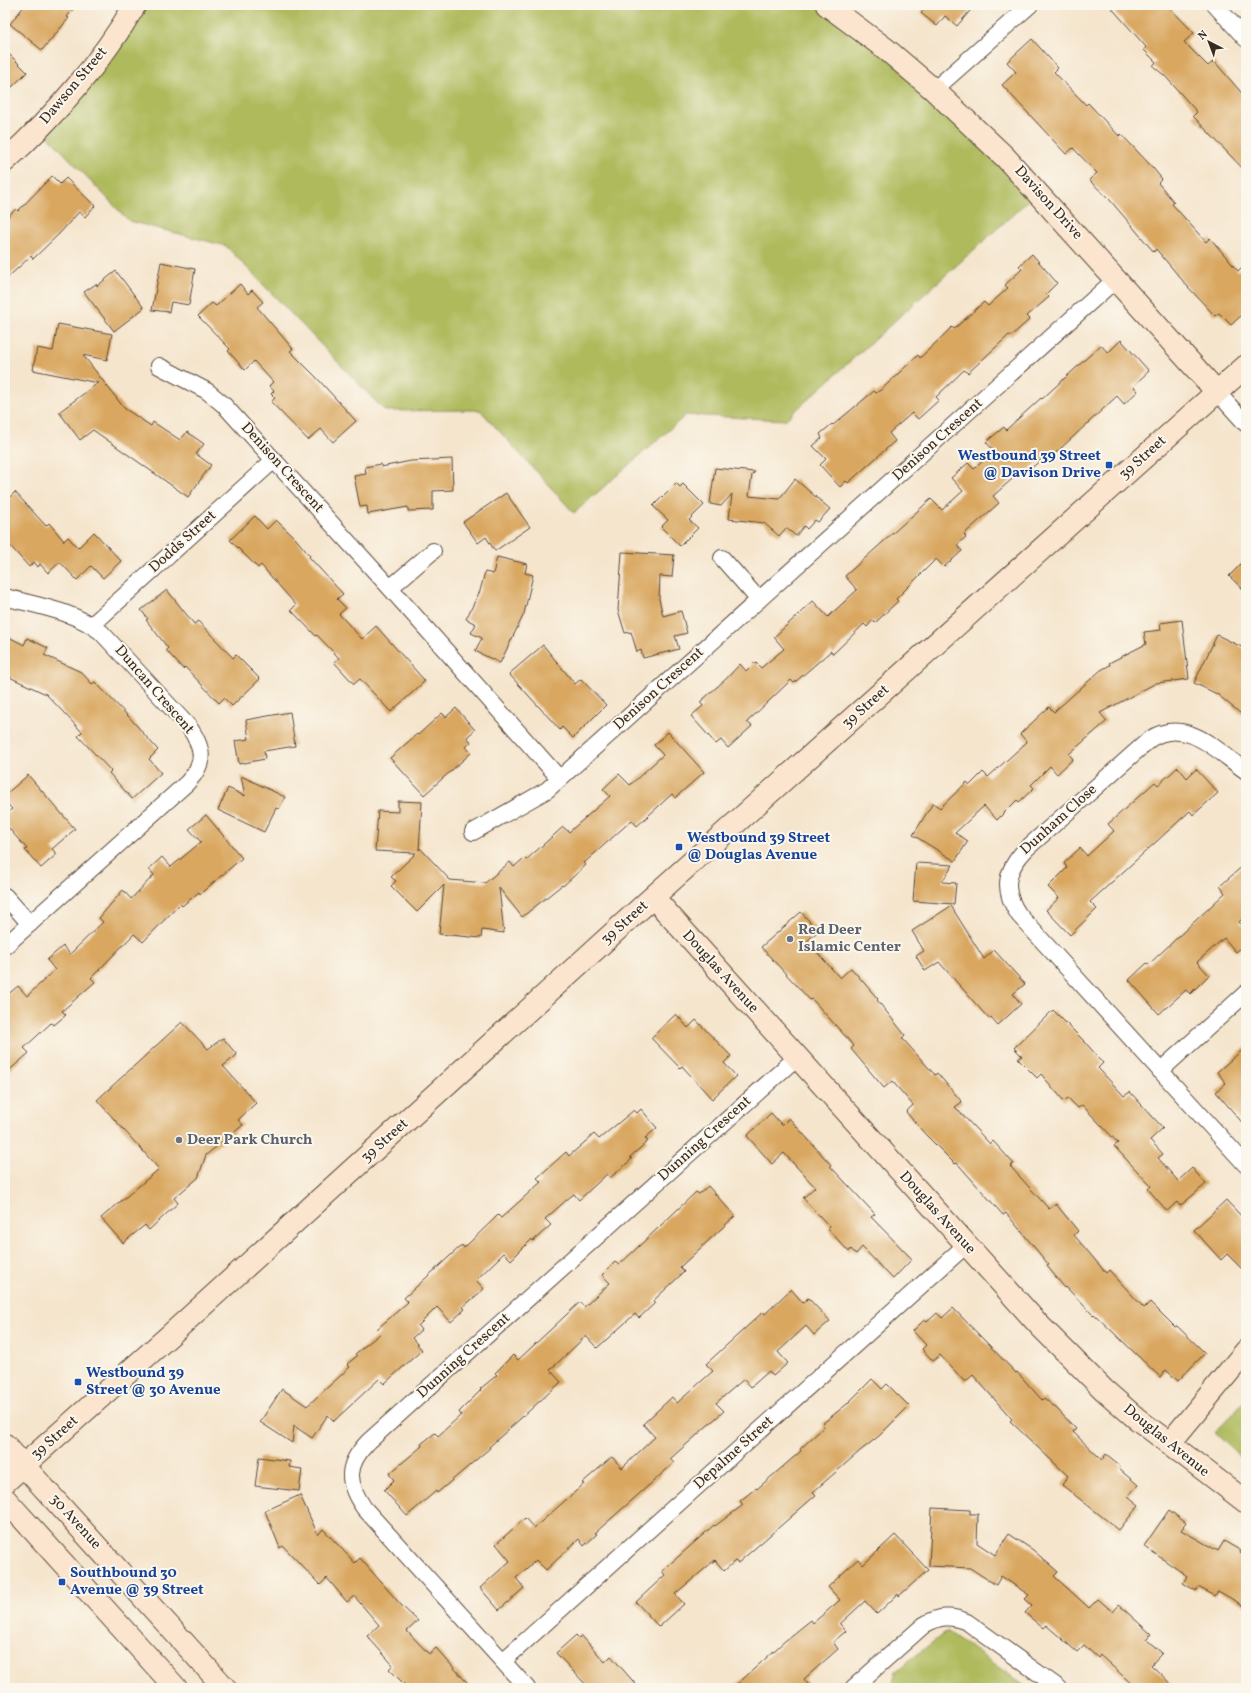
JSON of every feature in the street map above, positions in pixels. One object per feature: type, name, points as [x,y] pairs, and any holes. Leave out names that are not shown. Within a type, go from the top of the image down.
[{"type":"street","name":"Dawson Street","points":[[5,161],[76,87],[116,34],[135,5]]},
{"type":"street","name":"Davison Drive","points":[[828,5],[886,49],[934,90],[1005,157],[1246,424]]},
{"type":"street","points":[[934,90],[1030,5]]},
{"type":"street","points":[[1215,5],[1246,39]]},
{"type":"street","name":"Denison Crescent","points":[[473,832],[547,790],[560,779],[1116,279]]},
{"type":"street","name":"Denison Crescent","points":[[159,366],[207,391],[216,398],[390,588],[560,779]]},
{"type":"street","name":"39 Street","points":[[5,1482],[168,1338],[653,897],[1246,366]]},
{"type":"street","name":"Dodds Street","points":[[92,625],[274,460]]},
{"type":"street","points":[[390,588],[433,550]]},
{"type":"street","points":[[722,558],[760,600]]},
{"type":"street","name":"Duncan Crescent","points":[[5,597],[76,617],[92,625],[110,640],[189,727],[198,741],[201,759],[199,768],[187,783],[5,946]]},
{"type":"street","name":"Dunham Close","points":[[1246,772],[1192,734],[1173,730],[1158,733],[1026,849],[1014,865],[1007,886],[1009,896],[1019,915],[1246,1165]]},
{"type":"street","points":[[5,896],[30,924]]},
{"type":"street","name":"Douglas Avenue","points":[[653,897],[966,1245],[1071,1358],[1104,1390],[1169,1444],[1246,1502]]},
{"type":"street","points":[[1160,1071],[1246,993]]},
{"type":"street","name":"Dunning Crescent","points":[[527,1688],[364,1508],[358,1499],[351,1482],[350,1474],[352,1465],[361,1449],[368,1442],[797,1057]]},
{"type":"street","name":"Depalme Street","points":[[503,1661],[966,1245]]},
{"type":"street","points":[[1169,1444],[1246,1351]]},
{"type":"street","name":"30 Avenue","points":[[5,1444],[225,1688]]},
{"type":"street","points":[[5,1499],[176,1688]]},
{"type":"street","points":[[860,1686],[924,1625],[937,1619],[950,1617],[967,1622],[1059,1688]]},
{"type":"green space","points":[[135,5],[827,5],[1038,192],[785,420],[686,415],[574,513],[480,410],[385,411],[226,246],[129,221],[39,127]]},
{"type":"green space","points":[[1246,1399],[1246,1462],[1215,1433]]},
{"type":"green space","points":[[947,1631],[1028,1688],[892,1688],[896,1671]]},
{"type":"building","points":[[25,5],[76,5],[67,17],[69,18],[42,50],[10,24]]},
{"type":"building","points":[[928,5],[975,5],[957,26],[945,16],[937,26],[921,13]]},
{"type":"building","points":[[1109,5],[1167,5],[1194,33],[1184,42],[1208,66],[1214,61],[1246,98],[1246,172],[1193,116],[1197,112],[1165,76],[1153,66],[1156,62],[1144,50],[1146,47]]},
{"type":"building","points":[[1032,39],[1058,68],[1054,72],[1086,105],[1088,103],[1119,136],[1121,134],[1153,168],[1162,179],[1158,183],[1174,202],[1172,204],[1206,242],[1210,238],[1238,271],[1246,263],[1246,311],[1231,325],[1219,313],[1215,316],[1156,249],[1154,252],[1109,199],[1089,180],[1097,173],[1073,148],[1066,154],[1002,85],[1016,72],[1007,62]]},
{"type":"building","points":[[5,50],[27,72],[5,94]]},
{"type":"building","points":[[52,176],[60,184],[66,178],[95,206],[85,217],[79,212],[33,259],[31,256],[5,280],[5,219],[16,209],[18,211]]},
{"type":"building","points":[[1032,254],[1057,283],[1046,294],[1049,297],[1027,316],[1030,319],[1011,336],[1009,335],[968,373],[964,370],[936,397],[939,400],[918,419],[912,413],[889,433],[895,441],[848,483],[846,481],[840,487],[820,465],[826,459],[813,446],[822,438],[820,434],[874,391],[876,393],[882,389],[918,355],[920,358],[952,327],[954,329],[984,302],[988,306],[1008,288],[1005,285],[1022,269],[1019,266]]},
{"type":"building","points":[[161,262],[195,269],[189,305],[171,302],[169,312],[152,310]]},
{"type":"building","points":[[116,271],[144,308],[114,331],[84,292],[96,284],[97,286]]},
{"type":"building","points":[[240,284],[248,294],[252,290],[263,302],[257,307],[293,349],[290,351],[356,421],[333,442],[321,429],[308,440],[271,402],[275,398],[271,394],[274,391],[269,386],[273,382],[254,361],[245,370],[228,351],[230,349],[198,316],[212,303],[216,306]]},
{"type":"building","points":[[58,324],[112,334],[107,360],[83,355],[124,408],[151,426],[153,422],[180,440],[187,432],[204,444],[196,454],[211,465],[188,497],[93,430],[80,440],[59,412],[98,383],[33,370],[37,348],[53,351]]},
{"type":"building","points":[[1121,340],[1149,371],[1133,386],[1138,391],[1124,404],[1117,396],[1045,463],[1041,460],[1023,475],[1020,472],[993,496],[999,503],[964,534],[966,537],[957,545],[962,551],[944,567],[936,559],[896,599],[898,601],[875,623],[873,620],[867,627],[864,624],[833,654],[831,651],[794,683],[791,680],[747,722],[752,726],[728,748],[721,740],[716,744],[691,716],[703,706],[700,702],[726,679],[740,664],[746,671],[755,662],[761,668],[784,649],[774,637],[813,601],[828,617],[857,590],[845,576],[931,499],[942,510],[963,491],[951,478],[968,463],[974,469],[994,451],[986,442],[1004,427],[1006,430],[1101,345],[1108,353]]},
{"type":"building","points":[[452,459],[453,490],[433,491],[433,510],[408,511],[408,507],[368,514],[367,506],[360,507],[354,476],[366,474],[365,467],[381,464],[381,467],[411,461]]},
{"type":"building","points":[[715,468],[755,472],[752,475],[749,496],[779,499],[795,479],[830,509],[818,522],[815,520],[807,529],[804,526],[796,536],[786,528],[779,536],[764,523],[729,519],[732,494],[721,506],[710,504]]},
{"type":"building","points":[[676,483],[680,487],[683,484],[704,505],[689,520],[698,528],[680,546],[661,527],[668,520],[653,506]]},
{"type":"building","points":[[15,492],[46,526],[49,523],[64,541],[68,537],[78,548],[94,532],[121,561],[103,578],[91,566],[77,580],[60,562],[48,573],[40,564],[38,567],[34,562],[29,567],[5,540],[5,502]]},
{"type":"building","points":[[506,493],[530,527],[495,551],[486,537],[478,543],[463,522]]},
{"type":"building","points":[[255,516],[267,529],[276,520],[295,538],[310,556],[309,557],[343,594],[337,599],[346,608],[339,614],[362,639],[376,626],[425,681],[391,712],[360,679],[354,684],[334,662],[339,658],[291,610],[296,605],[261,565],[258,568],[230,540]]},
{"type":"building","points":[[622,552],[674,555],[672,577],[660,576],[659,599],[663,616],[681,611],[687,633],[675,636],[679,649],[643,658],[641,650],[637,652],[631,632],[625,633],[618,610]]},
{"type":"building","points":[[497,557],[527,564],[525,573],[533,575],[524,614],[500,663],[475,651],[482,638],[471,633],[476,624],[466,619],[480,591],[485,572],[493,574]]},
{"type":"building","points":[[1246,559],[1246,592],[1229,576]]},
{"type":"building","points":[[167,590],[194,624],[198,621],[233,658],[236,655],[260,679],[232,706],[224,698],[219,703],[185,667],[183,669],[166,650],[168,648],[146,620],[148,619],[141,610]]},
{"type":"building","points":[[1182,620],[1189,679],[1156,683],[1100,713],[1107,721],[1069,754],[1073,759],[1057,774],[1050,766],[1031,785],[1034,788],[1019,802],[1017,800],[997,820],[984,806],[955,833],[968,841],[955,861],[913,835],[933,803],[940,808],[967,782],[970,785],[983,772],[988,777],[1027,742],[1020,734],[1049,707],[1054,712],[1101,670],[1110,665],[1109,663],[1146,644],[1144,632],[1161,630],[1160,623]]},
{"type":"building","points":[[5,635],[24,645],[27,638],[48,648],[44,655],[81,672],[92,684],[95,682],[130,718],[158,750],[149,759],[161,773],[132,799],[109,773],[111,771],[78,736],[82,732],[46,694],[5,675]]},
{"type":"building","points":[[1217,635],[1246,649],[1246,718],[1217,694],[1194,683]]},
{"type":"building","points":[[543,645],[575,684],[581,679],[606,705],[573,738],[562,727],[560,730],[509,674]]},
{"type":"building","points":[[456,708],[475,730],[467,737],[471,742],[466,747],[471,753],[424,795],[390,758],[442,713],[446,717]]},
{"type":"building","points":[[290,712],[295,746],[264,751],[265,759],[239,764],[235,741],[249,739],[246,720]]},
{"type":"building","points":[[668,732],[704,772],[675,798],[672,794],[637,826],[632,820],[584,863],[586,865],[563,886],[562,885],[522,917],[499,888],[504,933],[482,930],[481,938],[439,934],[444,885],[417,912],[391,886],[396,881],[391,877],[416,853],[375,851],[378,811],[398,812],[398,801],[422,802],[419,850],[420,848],[450,880],[485,883],[510,862],[514,867],[524,858],[526,860],[563,827],[569,832],[610,796],[603,789],[619,774],[630,785],[663,755],[654,745]]},
{"type":"building","points":[[1178,767],[1187,778],[1196,769],[1218,793],[1193,815],[1190,811],[1090,902],[1097,909],[1070,935],[1046,910],[1059,898],[1048,887],[1067,868],[1064,863],[1080,848],[1087,856],[1114,831],[1108,824],[1155,782],[1158,785]]},
{"type":"building","points":[[28,775],[75,829],[52,849],[57,854],[41,868],[5,824],[5,815],[12,809],[5,801],[5,795]]},
{"type":"building","points":[[241,776],[285,797],[279,809],[276,808],[264,832],[218,810],[228,788],[245,796]]},
{"type":"building","points":[[206,815],[242,858],[200,894],[199,892],[182,906],[180,904],[143,942],[134,934],[91,978],[95,982],[62,1011],[66,1015],[54,1025],[51,1023],[24,1048],[29,1053],[5,1074],[5,997],[18,986],[27,996],[55,970],[47,960],[63,946],[70,954],[103,922],[99,918],[123,890],[131,899],[154,875],[149,869],[162,857],[171,867],[201,842],[189,829]]},
{"type":"building","points":[[916,863],[953,865],[942,882],[956,883],[954,904],[913,901]]},
{"type":"building","points":[[1246,863],[1246,915],[1239,922],[1246,930],[1246,943],[1236,952],[1224,938],[1197,962],[1209,975],[1190,994],[1186,990],[1159,1014],[1129,980],[1147,963],[1148,965],[1225,893],[1220,886]]},
{"type":"building","points":[[951,906],[984,959],[994,950],[1025,984],[1013,994],[1021,1004],[998,1025],[991,1017],[989,1019],[939,962],[925,971],[916,956],[924,951],[912,931]]},
{"type":"building","points":[[801,912],[818,931],[807,941],[840,978],[851,968],[878,999],[877,1000],[905,1035],[902,1038],[935,1075],[937,1073],[962,1102],[955,1107],[990,1144],[993,1141],[1014,1164],[1010,1166],[1049,1209],[1056,1204],[1078,1231],[1074,1235],[1106,1273],[1109,1270],[1144,1308],[1150,1302],[1175,1327],[1177,1326],[1205,1353],[1178,1381],[1166,1370],[1160,1377],[1094,1314],[1093,1315],[1066,1287],[1065,1288],[1047,1266],[1049,1265],[1006,1213],[1003,1215],[957,1163],[955,1164],[925,1134],[906,1112],[913,1105],[892,1081],[884,1088],[851,1049],[854,1046],[812,999],[810,1000],[761,947]]},
{"type":"building","points":[[1053,1010],[1085,1042],[1103,1063],[1098,1068],[1124,1096],[1130,1092],[1163,1128],[1150,1140],[1163,1154],[1158,1158],[1178,1181],[1192,1168],[1206,1184],[1180,1206],[1177,1202],[1167,1211],[1148,1189],[1151,1186],[1114,1146],[1118,1143],[1082,1105],[1078,1108],[1068,1098],[1064,1101],[1041,1074],[1037,1078],[1018,1059],[1022,1056],[1014,1048]]},
{"type":"building","points":[[676,1014],[688,1028],[696,1020],[731,1056],[724,1063],[736,1076],[712,1099],[682,1066],[680,1068],[651,1038]]},
{"type":"building","name":"Deer Park Church","points":[[182,1022],[208,1049],[223,1038],[237,1055],[223,1066],[256,1103],[238,1120],[243,1125],[206,1155],[198,1178],[174,1198],[178,1203],[149,1230],[145,1225],[123,1243],[101,1218],[159,1169],[97,1100]]},
{"type":"building","points":[[1246,1047],[1246,1127],[1216,1092],[1226,1083],[1217,1072]]},
{"type":"building","points":[[641,1109],[657,1128],[645,1138],[648,1141],[630,1157],[632,1159],[610,1178],[607,1174],[579,1200],[574,1194],[570,1197],[545,1219],[551,1225],[533,1241],[532,1239],[511,1260],[504,1253],[476,1280],[484,1289],[463,1307],[465,1309],[451,1322],[437,1307],[418,1326],[421,1330],[412,1338],[422,1350],[384,1384],[379,1379],[334,1421],[328,1415],[312,1438],[294,1426],[292,1443],[260,1422],[282,1389],[307,1406],[350,1367],[347,1364],[357,1356],[355,1354],[381,1333],[377,1329],[408,1302],[404,1298],[462,1245],[464,1248],[498,1215],[501,1218],[541,1182],[537,1178],[566,1152],[569,1156],[594,1134],[599,1139],[634,1110],[637,1113]]},
{"type":"building","points":[[771,1113],[782,1125],[789,1118],[831,1165],[830,1166],[875,1214],[871,1217],[912,1259],[893,1279],[862,1247],[856,1254],[851,1249],[849,1252],[828,1229],[830,1227],[803,1198],[815,1187],[784,1153],[772,1164],[747,1136]]},
{"type":"building","points":[[708,1186],[735,1216],[680,1267],[684,1272],[653,1301],[655,1303],[639,1318],[635,1314],[597,1348],[586,1336],[550,1370],[561,1382],[489,1447],[490,1448],[437,1493],[436,1491],[407,1516],[384,1490],[394,1480],[389,1474],[422,1446],[421,1444],[435,1433],[438,1436],[461,1415],[459,1412],[481,1390],[480,1389],[497,1375],[495,1373],[513,1355],[518,1360],[580,1302],[584,1307],[610,1283],[602,1275],[615,1262],[619,1265],[696,1192],[699,1194]]},
{"type":"building","points":[[1226,1200],[1246,1221],[1246,1273],[1227,1254],[1221,1260],[1194,1230]]},
{"type":"building","points":[[791,1289],[803,1303],[808,1298],[830,1321],[814,1335],[806,1326],[778,1352],[788,1363],[773,1376],[769,1371],[751,1387],[744,1379],[716,1403],[724,1411],[670,1459],[674,1463],[595,1533],[597,1534],[584,1546],[579,1539],[546,1570],[536,1560],[516,1578],[524,1588],[499,1610],[480,1588],[510,1561],[496,1544],[525,1518],[534,1528],[612,1457],[622,1468],[655,1437],[643,1424],[672,1397],[677,1403],[713,1371],[706,1364],[763,1312],[765,1314]]},
{"type":"building","points":[[953,1308],[1016,1373],[1017,1372],[1042,1400],[1044,1398],[1057,1409],[1076,1429],[1073,1432],[1102,1460],[1106,1454],[1121,1466],[1119,1469],[1138,1485],[1128,1496],[1139,1505],[1119,1530],[1062,1485],[1068,1476],[1010,1421],[1012,1419],[973,1375],[965,1382],[940,1355],[933,1361],[922,1349],[926,1345],[913,1331],[924,1320],[927,1322],[937,1313],[942,1318]]},
{"type":"building","points":[[872,1379],[882,1389],[887,1384],[909,1406],[879,1436],[813,1492],[816,1495],[738,1563],[735,1561],[724,1571],[715,1560],[675,1594],[684,1604],[659,1627],[636,1602],[665,1575],[662,1571],[714,1525],[715,1526],[743,1505],[740,1501],[756,1488],[757,1489],[801,1451],[800,1449],[824,1427],[822,1424],[847,1404]]},
{"type":"building","points":[[259,1457],[290,1461],[289,1467],[302,1469],[299,1491],[255,1486]]},
{"type":"building","points":[[300,1495],[318,1535],[323,1529],[355,1563],[360,1558],[401,1605],[418,1621],[407,1631],[429,1654],[436,1648],[472,1688],[408,1688],[389,1669],[393,1665],[367,1636],[379,1625],[354,1596],[347,1602],[327,1578],[320,1585],[283,1546],[280,1548],[265,1511]]},
{"type":"building","points":[[932,1508],[970,1510],[970,1514],[978,1514],[977,1543],[995,1555],[1009,1534],[1033,1550],[1058,1572],[1054,1576],[1089,1608],[1098,1599],[1113,1612],[1119,1605],[1151,1634],[1146,1639],[1162,1653],[1151,1665],[1175,1688],[1136,1688],[1100,1655],[1098,1658],[1084,1645],[1077,1652],[1046,1625],[1043,1628],[1025,1613],[1032,1605],[1025,1599],[1029,1595],[1001,1576],[996,1585],[970,1568],[929,1566]]},
{"type":"building","points":[[1169,1510],[1186,1523],[1181,1530],[1218,1551],[1224,1541],[1241,1551],[1240,1553],[1246,1557],[1246,1607],[1218,1591],[1215,1596],[1198,1587],[1196,1591],[1183,1583],[1187,1576],[1144,1546]]},
{"type":"building","points":[[895,1535],[928,1570],[899,1596],[898,1594],[877,1614],[865,1601],[840,1624],[846,1631],[833,1642],[838,1649],[804,1679],[811,1688],[733,1688],[786,1640],[811,1620],[813,1623],[840,1600],[828,1587],[858,1559],[863,1565]]},
{"type":"building","points":[[576,1635],[579,1638],[581,1635],[605,1662],[611,1656],[639,1688],[589,1688],[556,1653]]},
{"type":"place","name":"Westbound 39 Street @ Davison Drive","points":[[1109,465]]},
{"type":"place","name":"Westbound 39 Street @ Douglas Avenue","points":[[679,847]]},
{"type":"place","name":"Red Deer Islamic Center","points":[[790,939]]},
{"type":"place","name":"Deer Park Church","points":[[179,1140]]},
{"type":"place","name":"Westbound 39 Street @ 30 Avenue","points":[[78,1382]]},
{"type":"place","name":"Southbound 30 Avenue @ 39 Street","points":[[62,1582]]}]
